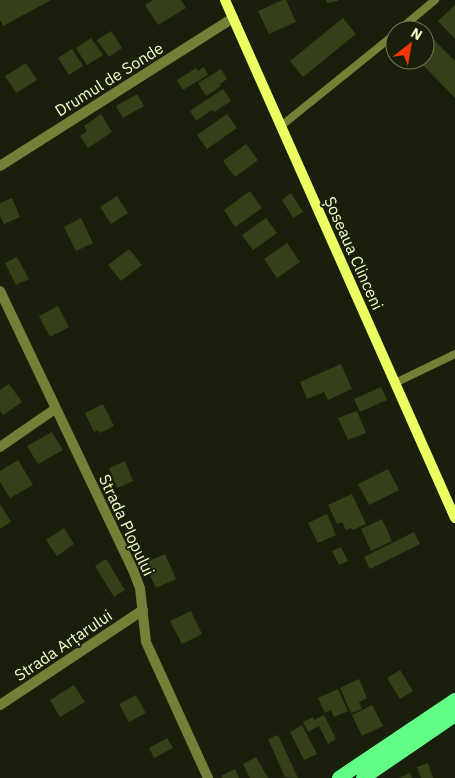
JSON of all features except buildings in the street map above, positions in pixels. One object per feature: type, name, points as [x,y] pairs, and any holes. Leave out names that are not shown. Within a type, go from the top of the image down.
[{"type":"highway","points":[[339,778],[455,700]]},
{"type":"highway","points":[[363,778],[455,715]]},
{"type":"main road","name":"Șoseaua Clinceni","points":[[226,0],[455,518]]},
{"type":"street","name":"Drumul de Sonde","points":[[0,166],[234,18]]},
{"type":"street","name":"Strada Plopului","points":[[0,291],[133,570],[140,588],[146,642],[208,778]]},
{"type":"street","points":[[0,447],[55,409]]},
{"type":"street","name":"Strada Arțarului","points":[[0,705],[143,610]]},
{"type":"lane","points":[[411,20],[435,0]]},
{"type":"lane","points":[[281,126],[385,42]]},
{"type":"lane","points":[[395,383],[455,354]]}]
